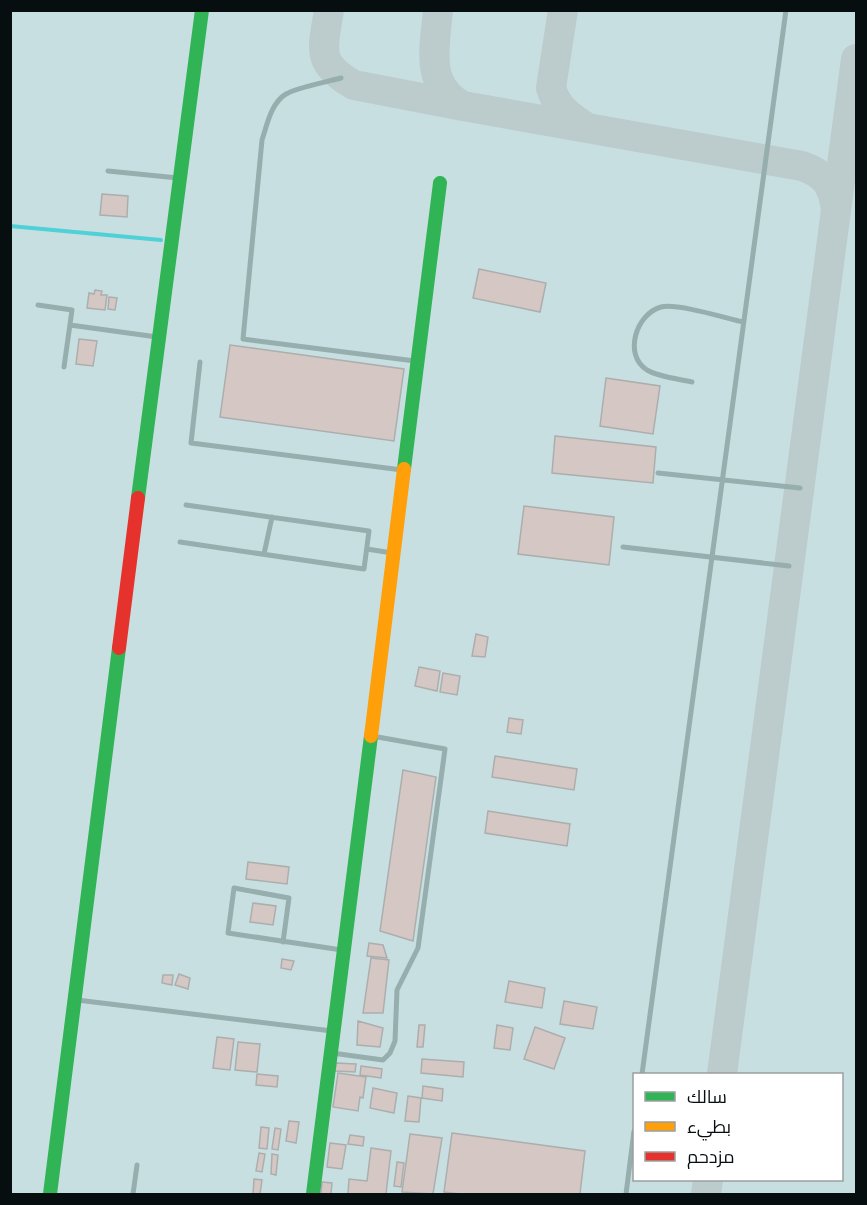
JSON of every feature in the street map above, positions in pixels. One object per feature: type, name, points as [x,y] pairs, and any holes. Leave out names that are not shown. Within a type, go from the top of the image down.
[{"type":"street","points":[[50,1194],[158,337],[202,10]]},
{"type":"street","points":[[313,1194],[440,183]]},
{"type":"lane","points":[[642,1073],[786,10]]},
{"type":"lane","points":[[341,78],[286,94],[278,102],[269,118],[262,140],[243,339],[417,362]]},
{"type":"lane","points":[[108,171],[179,179]]},
{"type":"lane","points":[[38,305],[72,310],[64,367]]},
{"type":"lane","points":[[692,382],[649,371],[638,363],[634,348],[637,329],[647,316],[660,307],[674,306],[743,322]]},
{"type":"lane","points":[[70,325],[158,337]]},
{"type":"lane","points":[[200,362],[190,443],[404,471]]},
{"type":"lane","points":[[657,473],[800,488]]},
{"type":"lane","points":[[180,542],[364,569],[369,531],[186,505]]},
{"type":"lane","points":[[264,554],[272,517]]},
{"type":"lane","points":[[623,547],[789,566]]},
{"type":"lane","points":[[367,549],[393,554]]},
{"type":"lane","points":[[331,1053],[383,1060],[390,1053],[395,1041],[397,990],[418,948],[445,748],[370,735]]},
{"type":"lane","points":[[283,942],[289,898],[234,888],[228,933],[283,942],[343,951]]},
{"type":"lane","points":[[75,1000],[333,1031]]},
{"type":"lane","points":[[626,1194],[633,1139]]},
{"type":"lane","points":[[133,1194],[137,1165]]},
{"type":"shaded area","points":[[10,11],[856,11],[856,1194],[11,1194]]},
{"type":"building","points":[[102,194],[128,196],[127,217],[100,215]]},
{"type":"building","points":[[479,269],[546,283],[540,312],[473,298]]},
{"type":"building","points":[[95,290],[102,291],[101,295],[107,295],[105,310],[87,308],[89,293],[94,294]]},
{"type":"building","points":[[109,297],[117,298],[115,310],[108,309]]},
{"type":"building","points":[[79,339],[97,341],[93,366],[76,364]]},
{"type":"building","points":[[230,345],[404,369],[394,441],[220,417]]},
{"type":"building","points":[[606,378],[660,386],[653,434],[600,426]]},
{"type":"building","points":[[555,436],[656,447],[653,483],[552,473]]},
{"type":"building","points":[[524,506],[614,517],[609,565],[518,554]]},
{"type":"building","points":[[476,634],[488,637],[485,657],[472,656]]},
{"type":"building","points":[[419,667],[440,671],[437,691],[415,686]]},
{"type":"building","points":[[443,673],[460,676],[457,695],[440,692]]},
{"type":"building","points":[[509,718],[523,720],[521,734],[507,732]]},
{"type":"building","points":[[495,756],[577,769],[574,790],[492,777]]},
{"type":"building","points":[[403,770],[436,777],[413,941],[380,931]]},
{"type":"building","points":[[488,811],[570,824],[567,846],[485,833]]},
{"type":"building","points":[[248,862],[289,867],[287,884],[246,879]]},
{"type":"building","points":[[253,903],[276,906],[273,925],[250,922]]},
{"type":"building","points":[[369,943],[383,945],[387,958],[367,956]]},
{"type":"building","points":[[371,958],[389,960],[383,1013],[363,1013]]},
{"type":"building","points":[[282,959],[294,961],[291,970],[281,968]]},
{"type":"building","points":[[179,974],[190,978],[188,989],[175,985]]},
{"type":"building","points":[[163,975],[173,975],[172,985],[162,983]]},
{"type":"building","points":[[509,981],[545,988],[542,1008],[505,1002]]},
{"type":"building","points":[[564,1001],[597,1007],[593,1029],[560,1024]]},
{"type":"building","points":[[358,1021],[383,1028],[380,1047],[357,1045]]},
{"type":"building","points":[[419,1025],[425,1025],[423,1047],[417,1047]]},
{"type":"building","points":[[497,1025],[513,1028],[510,1050],[494,1048]]},
{"type":"building","points":[[535,1027],[565,1038],[554,1069],[524,1059]]},
{"type":"building","points":[[217,1037],[234,1039],[230,1070],[213,1068]]},
{"type":"building","points":[[238,1042],[260,1044],[257,1072],[235,1070]]},
{"type":"building","points":[[422,1059],[464,1062],[463,1077],[421,1073]]},
{"type":"building","points":[[336,1063],[356,1064],[355,1072],[335,1071]]},
{"type":"building","points":[[361,1066],[382,1069],[381,1078],[360,1075]]},
{"type":"building","points":[[338,1073],[366,1077],[363,1098],[360,1097],[358,1111],[333,1107]]},
{"type":"building","points":[[257,1074],[278,1076],[277,1087],[256,1085]]},
{"type":"building","points":[[423,1086],[443,1089],[442,1101],[422,1098]]},
{"type":"building","points":[[373,1088],[397,1093],[394,1113],[370,1108]]},
{"type":"building","points":[[408,1096],[421,1098],[419,1122],[405,1121]]},
{"type":"building","points":[[289,1121],[299,1122],[296,1143],[286,1141]]},
{"type":"building","points":[[261,1127],[269,1128],[267,1149],[259,1148]]},
{"type":"building","points":[[275,1128],[281,1129],[278,1150],[272,1149]]},
{"type":"building","points":[[452,1133],[585,1151],[580,1194],[444,1192]]},
{"type":"building","points":[[410,1134],[442,1138],[433,1194],[402,1192]]},
{"type":"building","points":[[350,1135],[364,1137],[363,1146],[348,1144]]},
{"type":"building","points":[[330,1143],[346,1145],[342,1169],[327,1167]]},
{"type":"building","points":[[371,1148],[391,1151],[386,1194],[348,1194],[349,1179],[367,1181]]},
{"type":"building","points":[[259,1153],[265,1154],[262,1172],[256,1171]]},
{"type":"building","points":[[272,1154],[278,1155],[276,1175],[271,1174]]},
{"type":"building","points":[[397,1162],[404,1163],[401,1187],[394,1186]]},
{"type":"building","points":[[254,1179],[262,1180],[260,1194],[253,1194]]},
{"type":"building","points":[[322,1182],[332,1183],[331,1194],[321,1194]]},
{"type":"waterway","points":[[10,226],[161,240]]},
{"type":"taxiway","points":[[329,10],[324,45],[325,54],[327,62],[341,77],[354,85],[463,106]]},
{"type":"taxiway","points":[[438,10],[434,51],[437,76],[442,87],[463,106],[802,166],[817,173],[830,187],[836,210]]},
{"type":"taxiway","points":[[563,10],[551,88],[564,111],[586,127]]},
{"type":"taxiway","points":[[722,1073],[856,59]]},
{"type":"taxiway","points":[[706,1194],[708,1181]]},
{"type":"traffic: fast","points":[[138,498],[202,10]]},
{"type":"traffic: fast","points":[[404,469],[440,183]]},
{"type":"traffic: fast","points":[[50,1194],[119,648]]},
{"type":"traffic: fast","points":[[313,1194],[371,736]]},
{"type":"traffic: slow","points":[[371,736],[404,469]]},
{"type":"traffic: jam","points":[[119,648],[138,498]]}]
